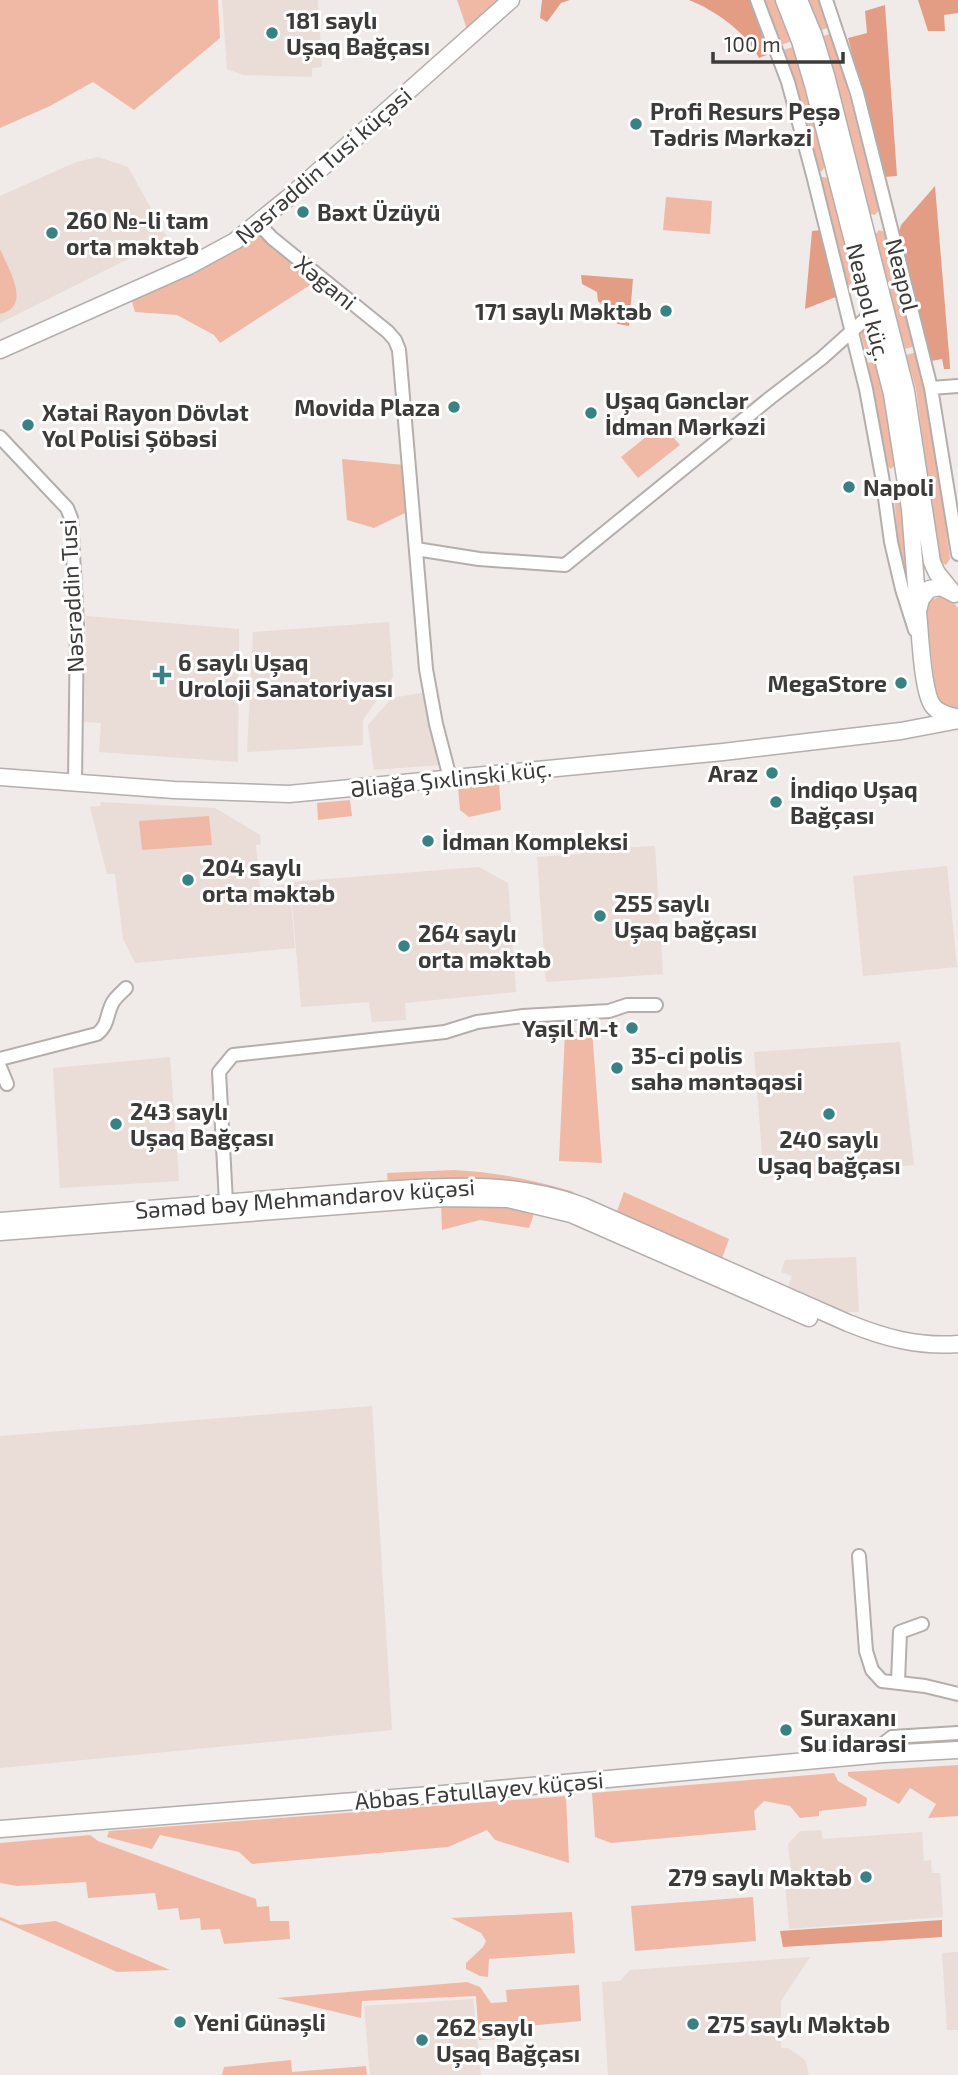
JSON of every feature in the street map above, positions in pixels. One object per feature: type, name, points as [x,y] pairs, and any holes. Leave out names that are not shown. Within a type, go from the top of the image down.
[{"type":"main road","name":"Nəsrəddin Tusi küçəsi","points":[[0,351],[222,250],[258,223],[511,0]]},
{"type":"main road","name":"Neapol küç.","points":[[784,0],[813,85],[892,394],[914,543],[926,685]]},
{"type":"main road","name":"Neapol küç.","points":[[799,0],[822,62],[906,391],[932,562],[937,573],[956,596]]},
{"type":"main road","points":[[918,611],[920,599],[929,589],[940,587],[956,596]]},
{"type":"main road","points":[[926,685],[934,708],[958,719]]},
{"type":"main road","points":[[901,731],[922,719],[926,685]]},
{"type":"main road","name":"Əliağa Şıxlinski küç.","points":[[0,777],[274,795],[711,753],[901,731],[958,719]]},
{"type":"main road","name":"Səməd bəy Mehmandarov küçəsi","points":[[0,1221],[442,1186],[507,1188],[544,1194],[583,1206],[862,1328],[909,1343],[958,1344]]},
{"type":"main road","name":"Səməd bəy Mehmandarov küçəsi","points":[[0,1232],[443,1198],[508,1199],[571,1214],[745,1291],[873,1343],[906,1353],[958,1353]]},
{"type":"main road","name":"Abbas Fətullayev küçəsi","points":[[0,1829],[443,1794],[883,1754],[958,1750]]},
{"type":"street","points":[[757,0],[788,82],[841,291],[871,415],[891,542],[902,589],[922,652]]},
{"type":"street","name":"Neapol","points":[[827,0],[846,55],[932,388],[958,554]]},
{"type":"street","name":"Xəgani","points":[[258,223],[272,238],[395,340],[402,366],[416,549]]},
{"type":"street","points":[[864,229],[890,225]]},
{"type":"street","points":[[841,291],[864,284]]},
{"type":"street","name":"Neapol","points":[[416,549],[479,558],[565,565],[822,358],[872,313]]},
{"type":"street","points":[[932,388],[958,386]]},
{"type":"street","name":"Nəsrəddin Tusi","points":[[0,437],[67,508],[71,518],[77,624],[75,782]]},
{"type":"street","points":[[416,549],[428,684],[450,778]]},
{"type":"street","points":[[0,1059],[97,1034],[107,1023],[115,999],[126,988]]},
{"type":"street","points":[[226,1202],[219,1072],[233,1055],[445,1032],[477,1022],[523,1016],[609,1011],[627,1005],[656,1004]]},
{"type":"street","points":[[0,1066],[6,1084]]},
{"type":"street","points":[[859,1556],[866,1651],[872,1670],[882,1681],[898,1681],[958,1694]]},
{"type":"street","points":[[898,1681],[900,1632],[922,1624]]},
{"type":"street","points":[[883,1754],[883,1744],[892,1737],[958,1733]]},
{"type":"shaded area","points":[[0,0],[218,0],[220,38],[134,110],[93,82],[50,106],[0,128]]},
{"type":"shaded area","name":"181 saylı Uşaq Bağçası","points":[[222,0],[318,0],[322,67],[312,68],[312,77],[243,75],[227,69]]},
{"type":"shaded area","points":[[457,0],[498,0],[467,29]]},
{"type":"shaded area","points":[[542,0],[570,0],[561,3],[547,22],[540,18]]},
{"type":"shaded area","points":[[689,0],[749,0],[772,53],[759,58],[746,39],[729,23]]},
{"type":"shaded area","points":[[763,0],[775,0],[792,41],[781,45]]},
{"type":"shaded area","points":[[809,0],[821,0],[831,27],[821,30]]},
{"type":"shaded area","points":[[918,0],[958,0],[958,13],[944,15],[945,31],[928,31]]},
{"type":"shaded area","points":[[885,5],[897,176],[884,177],[848,38],[867,33],[865,11]]},
{"type":"shaded area","points":[[833,33],[879,210],[875,215],[868,213],[823,36]]},
{"type":"shaded area","points":[[793,47],[805,80],[825,166],[818,172],[783,50]]},
{"type":"shaded area","points":[[98,157],[128,167],[168,239],[0,323],[0,196],[76,162]]},
{"type":"shaded area","points":[[820,178],[829,178],[854,280],[850,285],[845,284]]},
{"type":"shaded area","points":[[935,186],[950,369],[944,369],[942,359],[931,361],[899,232],[901,225]]},
{"type":"shaded area","points":[[666,197],[712,201],[710,234],[663,230]]},
{"type":"shaded area","points":[[258,223],[321,278],[220,343],[214,335],[177,315],[135,312],[129,291]]},
{"type":"shaded area","points":[[822,230],[838,296],[805,309],[812,231]]},
{"type":"shaded area","points":[[879,230],[885,232],[915,346],[905,349],[875,235]]},
{"type":"shaded area","points":[[0,249],[17,295],[10,310],[0,314]]},
{"type":"shaded area","points":[[581,275],[633,279],[629,326],[613,321],[611,307],[604,307],[598,301],[597,292],[582,284]]},
{"type":"shaded area","points":[[867,325],[875,355],[867,357],[860,331]]},
{"type":"shaded area","points":[[917,352],[927,387],[950,559],[946,565],[939,561],[916,389],[906,355]]},
{"type":"shaded area","points":[[877,361],[887,400],[896,464],[891,469],[886,465],[868,363]]},
{"type":"shaded area","points":[[662,424],[680,445],[638,478],[621,457]]},
{"type":"shaded area","points":[[342,459],[404,465],[407,512],[374,528],[347,520]]},
{"type":"shaded area","points":[[896,494],[900,497],[908,572],[904,575],[901,573],[894,496]]},
{"type":"shaded area","points":[[941,596],[950,599],[958,608],[958,709],[944,709],[936,698],[926,610],[929,601]]},
{"type":"shaded area","name":"6 saylı Uşaq Uroloji Sanatoriyası","points":[[86,616],[239,629],[238,762],[99,752],[101,723],[84,722]]},
{"type":"shaded area","points":[[389,622],[393,677],[363,720],[363,745],[247,752],[253,632]]},
{"type":"shaded area","points":[[422,693],[441,765],[374,770],[368,725],[392,698]]},
{"type":"shaded area","points":[[499,783],[501,810],[469,817],[460,810],[458,787]]},
{"type":"shaded area","points":[[350,800],[352,816],[318,820],[317,803]]},
{"type":"shaded area","name":"204 saylı orta məktəb","points":[[101,802],[215,808],[260,835],[261,844],[256,845],[260,887],[271,886],[291,903],[295,948],[135,963],[123,939],[115,874],[107,874],[90,807],[100,806]]},
{"type":"shaded area","points":[[209,816],[212,845],[142,850],[139,821]]},
{"type":"shaded area","name":"255 saylı Uşaq bağçası","points":[[655,846],[663,974],[546,982],[537,857],[580,854],[580,850]]},
{"type":"shaded area","points":[[947,866],[957,967],[863,976],[853,876]]},
{"type":"shaded area","name":"264 saylı orta məktəb","points":[[479,867],[508,883],[516,992],[405,1003],[406,1020],[372,1022],[369,1002],[301,1007],[292,902],[276,886],[301,881]]},
{"type":"shaded area","points":[[592,1030],[602,1163],[559,1161],[565,1032]]},
{"type":"shaded area","points":[[900,1042],[914,1165],[764,1178],[754,1052]]},
{"type":"shaded area","name":"243 saylı Uşaq Bağçası","points":[[170,1057],[179,1181],[60,1188],[53,1068]]},
{"type":"shaded area","points":[[454,1170],[515,1177],[574,1192],[572,1197],[388,1184],[387,1173]]},
{"type":"shaded area","points":[[624,1192],[729,1239],[721,1261],[616,1214]]},
{"type":"shaded area","points":[[441,1205],[499,1205],[535,1211],[529,1228],[480,1220],[442,1230]]},
{"type":"shaded area","points":[[856,1257],[859,1312],[841,1312],[788,1287],[792,1276],[781,1272],[785,1260]]},
{"type":"shaded area","points":[[372,1406],[392,1730],[0,1768],[0,1436]]},
{"type":"shaded area","points":[[958,1765],[958,1816],[928,1818],[936,1804],[910,1788],[899,1804],[848,1776],[848,1772]]},
{"type":"shaded area","points":[[834,1773],[838,1781],[867,1798],[866,1806],[819,1811],[819,1816],[800,1818],[790,1806],[764,1801],[754,1811],[756,1830],[611,1843],[595,1837],[592,1793]]},
{"type":"shaded area","points":[[566,1796],[569,1863],[495,1840],[487,1830],[448,1847],[252,1864],[239,1852],[160,1835],[152,1849],[107,1837],[109,1831]]},
{"type":"shaded area","name":"279 saylı Məktəb","points":[[821,1830],[823,1839],[922,1832],[924,1861],[931,1860],[932,1873],[940,1873],[943,1917],[789,1929],[785,1882],[792,1880],[788,1844],[800,1831]]},
{"type":"shaded area","points":[[90,1835],[98,1841],[256,1899],[257,1907],[269,1906],[270,1921],[289,1921],[290,1939],[224,1944],[220,1929],[201,1930],[200,1918],[180,1920],[178,1908],[158,1910],[155,1893],[88,1898],[86,1882],[17,1886],[0,1883],[0,1843]]},
{"type":"shaded area","points":[[753,1897],[756,1941],[635,1951],[631,1906]]},
{"type":"shaded area","points":[[572,1912],[575,1953],[489,1959],[488,1977],[466,1969],[466,1963],[486,1941],[481,1933],[451,1918]]},
{"type":"shaded area","points":[[0,1917],[19,1925],[56,1921],[170,1970],[117,1972],[0,1920]]},
{"type":"shaded area","points":[[942,1920],[942,1937],[783,1947],[780,1931]]},
{"type":"shaded area","points":[[958,1952],[958,2030],[947,2030],[942,1953]]},
{"type":"shaded area","name":"275 saylı Məktəb","points":[[810,1957],[781,2001],[781,2048],[788,2048],[805,2060],[809,2075],[608,2075],[602,1982],[620,1981],[630,1970]]},
{"type":"shaded area","points":[[467,1982],[480,1987],[491,2003],[507,2002],[506,1990],[579,1985],[581,2021],[496,2029],[496,2039],[479,2040],[476,1996],[362,2001],[361,2018],[277,1998]]},
{"type":"shaded area","name":"262 saylı Uşaq Bağçası","points":[[473,1999],[481,2075],[370,2075],[364,2006]]},
{"type":"shaded area","points":[[291,2060],[292,2072],[366,2066],[367,2075],[222,2075],[224,2067]]},
{"type":"place","name":"181 saylı Uşaq Bağçası","points":[[272,33]]},
{"type":"place","name":"Profi Resurs Peşə Tədris Mərkəzi","points":[[636,124]]},
{"type":"place","name":"Bəxt Üzüyü","points":[[303,212]]},
{"type":"place","name":"260 №-li tam orta məktəb","points":[[52,233]]},
{"type":"place","name":"171 saylı Məktəb","points":[[666,311]]},
{"type":"place","name":"Movida Plaza","points":[[454,407]]},
{"type":"place","name":"Uşaq Gənclər İdman Mərkəzi","points":[[591,413]]},
{"type":"place","name":"Xətai Rayon Dövlət Yol Polisi Şöbəsi","points":[[28,425]]},
{"type":"place","name":"Napoli","points":[[849,487]]},
{"type":"place","name":"6 saylı Uşaq Uroloji Sanatoriyası","points":[[162,675]]},
{"type":"place","name":"MegaStore","points":[[901,683]]},
{"type":"place","name":"Araz","points":[[772,773]]},
{"type":"place","name":"İndiqo Uşaq Bağçası","points":[[776,802]]},
{"type":"place","name":"İdman Kompleksi","points":[[428,841]]},
{"type":"place","name":"204 saylı orta məktəb","points":[[188,880]]},
{"type":"place","name":"255 saylı Uşaq bağçası","points":[[600,916]]},
{"type":"place","name":"264 saylı orta məktəb","points":[[404,946]]},
{"type":"place","name":"Yaşıl M-t","points":[[632,1028]]},
{"type":"place","name":"35-ci polis sahə məntəqəsi","points":[[617,1068]]},
{"type":"place","name":"240 saylı Uşaq bağçası","points":[[829,1114]]},
{"type":"place","name":"243 saylı Uşaq Bağçası","points":[[116,1124]]},
{"type":"place","name":"Suraxanı Su idarəsi","points":[[786,1730]]},
{"type":"place","name":"279 saylı Məktəb","points":[[866,1877]]},
{"type":"place","name":"Yeni Günəşli","points":[[180,2022]]},
{"type":"place","name":"275 saylı Məktəb","points":[[693,2024]]},
{"type":"place","name":"262 saylı Uşaq Bağçası","points":[[422,2040]]}]
